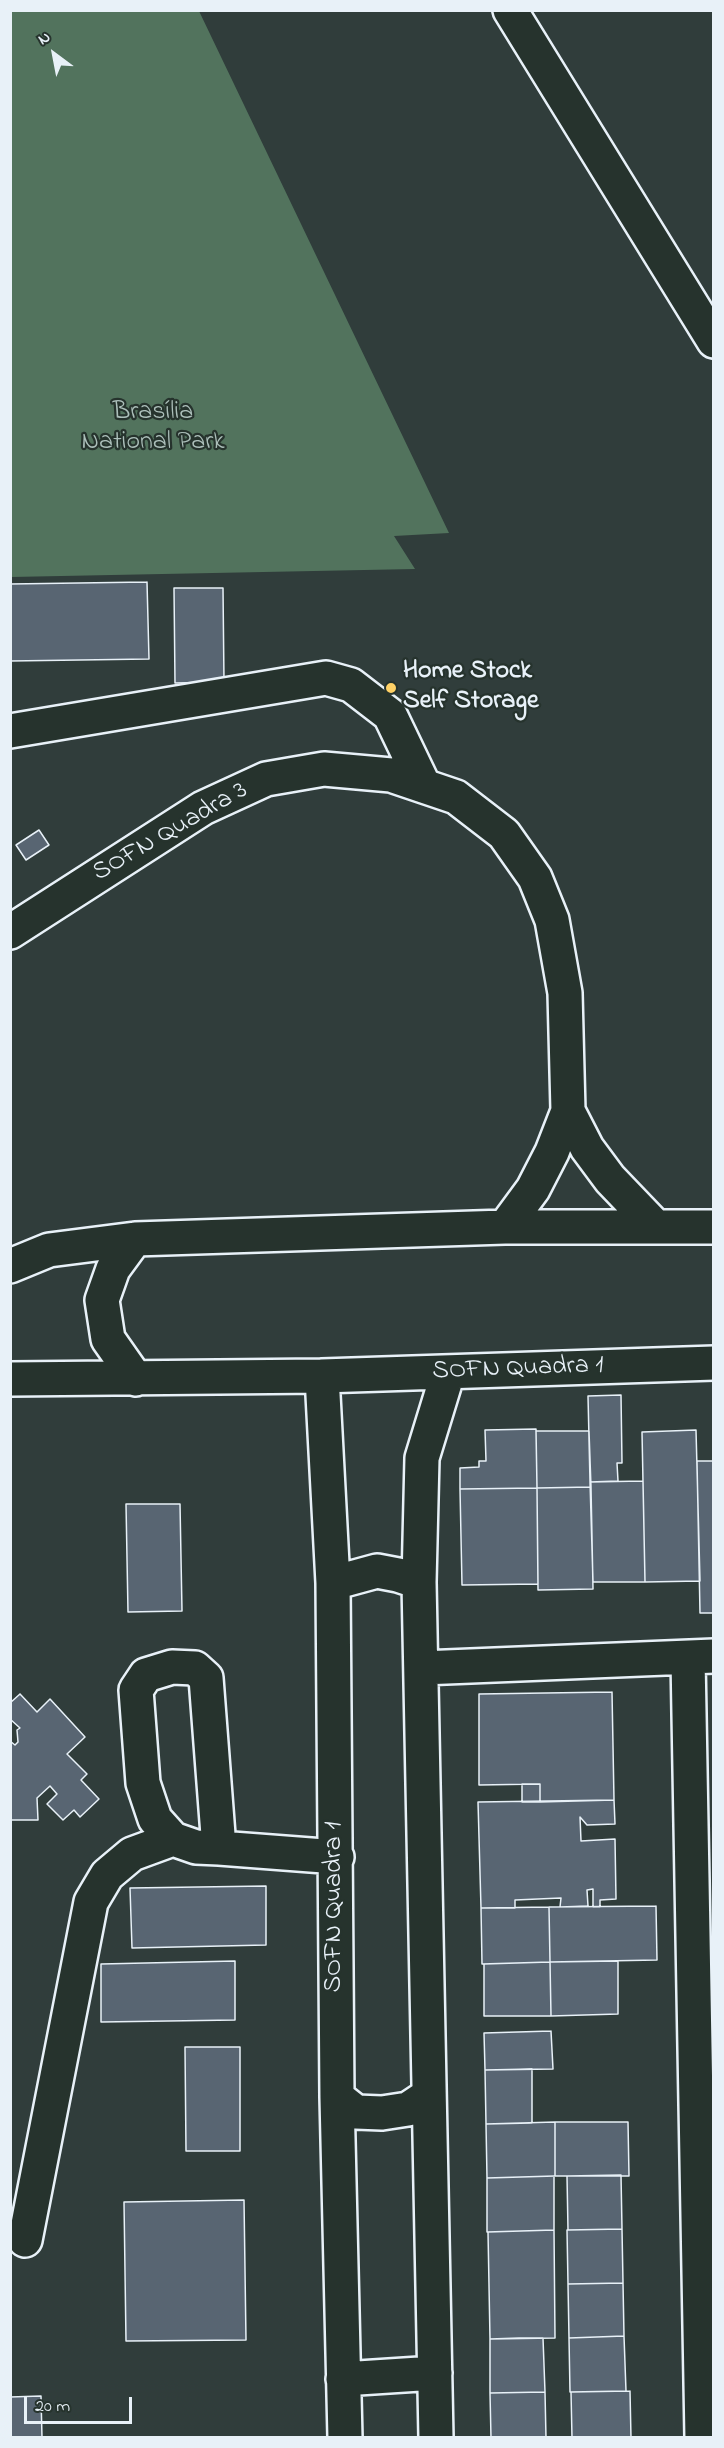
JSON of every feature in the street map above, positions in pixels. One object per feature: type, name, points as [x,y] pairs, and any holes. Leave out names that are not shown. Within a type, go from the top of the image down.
[{"type":"street","points":[[510,10],[714,341]]},
{"type":"street","points":[[10,731],[326,678],[351,685],[390,715],[424,786]]},
{"type":"street","name":"SOFN Quadra 3","points":[[10,932],[204,808],[266,779],[324,769],[391,774],[456,797],[504,834],[535,878],[552,920],[565,993],[568,1111],[552,1152],[533,1189],[505,1227]]},
{"type":"street","name":"SOFN Quadra 3","points":[[568,1111],[587,1148],[610,1179],[656,1227]]},
{"type":"street","points":[[10,1266],[49,1250],[135,1239],[505,1227],[714,1227]]},
{"type":"street","points":[[135,1239],[113,1269],[102,1300],[108,1339],[136,1379]]},
{"type":"street","name":"SOFN Quadra 1","points":[[10,1379],[322,1376],[714,1363]]},
{"type":"street","points":[[436,2438],[419,1582],[422,1458],[448,1373]]},
{"type":"street","name":"SOFN Quadra 1","points":[[322,1376],[333,1583],[337,1857],[337,2097],[345,2438]]},
{"type":"street","points":[[333,1583],[377,1571],[419,1582]]},
{"type":"street","points":[[422,1668],[701,1657],[702,2438]]},
{"type":"street","points":[[219,1848],[206,1678],[195,1668],[172,1667],[146,1675],[136,1690],[143,1783],[155,1819],[173,1839],[196,1846],[219,1848],[337,1857]]},
{"type":"street","points":[[25,2240],[71,1995],[91,1902],[107,1875],[132,1854],[173,1839]]},
{"type":"street","points":[[337,2097],[356,2112],[382,2113],[408,2109],[429,2095]]},
{"type":"street","points":[[343,2379],[435,2373]]},
{"type":"green space","name":"Brasília National Park","points":[[10,11],[199,11],[449,533],[394,536],[415,569],[11,577]]},
{"type":"building","points":[[147,582],[149,659],[10,661],[10,584]]},
{"type":"building","points":[[174,588],[223,588],[224,682],[175,683]]},
{"type":"building","points":[[39,830],[49,845],[26,860],[16,845]]},
{"type":"building","points":[[621,1395],[622,1463],[617,1463],[618,1481],[590,1482],[588,1396]]},
{"type":"building","points":[[536,1429],[537,1488],[460,1489],[460,1468],[479,1467],[479,1461],[486,1461],[485,1430]]},
{"type":"building","points":[[696,1430],[700,1581],[645,1582],[642,1432]]},
{"type":"building","points":[[536,1431],[589,1431],[591,1487],[537,1488]]},
{"type":"building","points":[[697,1461],[714,1461],[714,1613],[700,1613]]},
{"type":"building","points":[[643,1481],[645,1582],[593,1582],[590,1482]]},
{"type":"building","points":[[591,1487],[593,1589],[538,1590],[537,1488]]},
{"type":"building","points":[[537,1488],[538,1584],[462,1585],[460,1489]]},
{"type":"building","points":[[126,1504],[180,1504],[182,1611],[128,1612]]},
{"type":"building","points":[[612,1692],[614,1800],[540,1802],[540,1784],[479,1785],[479,1694]]},
{"type":"building","points":[[20,1694],[37,1712],[50,1699],[85,1737],[67,1754],[87,1774],[81,1780],[99,1799],[80,1817],[74,1810],[63,1820],[47,1804],[57,1794],[50,1786],[37,1798],[38,1820],[10,1820],[10,1741],[15,1745],[18,1742],[17,1730],[20,1728],[10,1719],[10,1703]]},
{"type":"building","points":[[522,1784],[540,1784],[540,1802],[522,1802]]},
{"type":"building","points":[[614,1800],[615,1824],[587,1825],[580,1817],[581,1841],[615,1839],[616,1899],[600,1900],[600,1907],[593,1907],[593,1889],[587,1890],[588,1906],[560,1907],[561,1898],[515,1900],[515,1908],[481,1908],[478,1802]]},
{"type":"building","points":[[266,1886],[266,1945],[132,1948],[130,1888]]},
{"type":"building","points":[[656,1906],[657,1960],[550,1962],[549,1907]]},
{"type":"building","points":[[549,1907],[550,1962],[482,1964],[481,1908]]},
{"type":"building","points":[[235,1961],[235,2020],[101,2022],[101,1964]]},
{"type":"building","points":[[618,1961],[618,2014],[551,2016],[550,1962]]},
{"type":"building","points":[[550,1962],[551,2016],[484,2016],[484,1964]]},
{"type":"building","points":[[551,2031],[553,2069],[485,2070],[484,2033]]},
{"type":"building","points":[[185,2047],[240,2047],[240,2151],[186,2151]]},
{"type":"building","points":[[532,2069],[532,2123],[486,2124],[485,2070]]},
{"type":"building","points":[[555,2122],[555,2176],[487,2178],[486,2124]]},
{"type":"building","points":[[555,2122],[628,2122],[629,2176],[555,2176]]},
{"type":"building","points":[[621,2175],[622,2229],[568,2230],[567,2176]]},
{"type":"building","points":[[554,2176],[554,2230],[487,2232],[487,2178]]},
{"type":"building","points":[[244,2200],[246,2340],[126,2341],[124,2202]]},
{"type":"building","points":[[622,2229],[623,2283],[568,2284],[567,2230]]},
{"type":"building","points":[[554,2230],[555,2338],[490,2339],[488,2232]]},
{"type":"building","points":[[623,2283],[624,2336],[569,2338],[568,2284]]},
{"type":"building","points":[[624,2336],[626,2391],[570,2392],[569,2338]]},
{"type":"building","points":[[543,2338],[545,2392],[490,2393],[490,2339]]},
{"type":"building","points":[[630,2391],[631,2438],[572,2438],[571,2392]]},
{"type":"building","points":[[545,2392],[546,2438],[491,2438],[490,2393]]},
{"type":"building","points":[[41,2396],[42,2438],[10,2438],[10,2397]]},
{"type":"place","name":"Home Stock Self Storage","points":[[391,688]]}]
